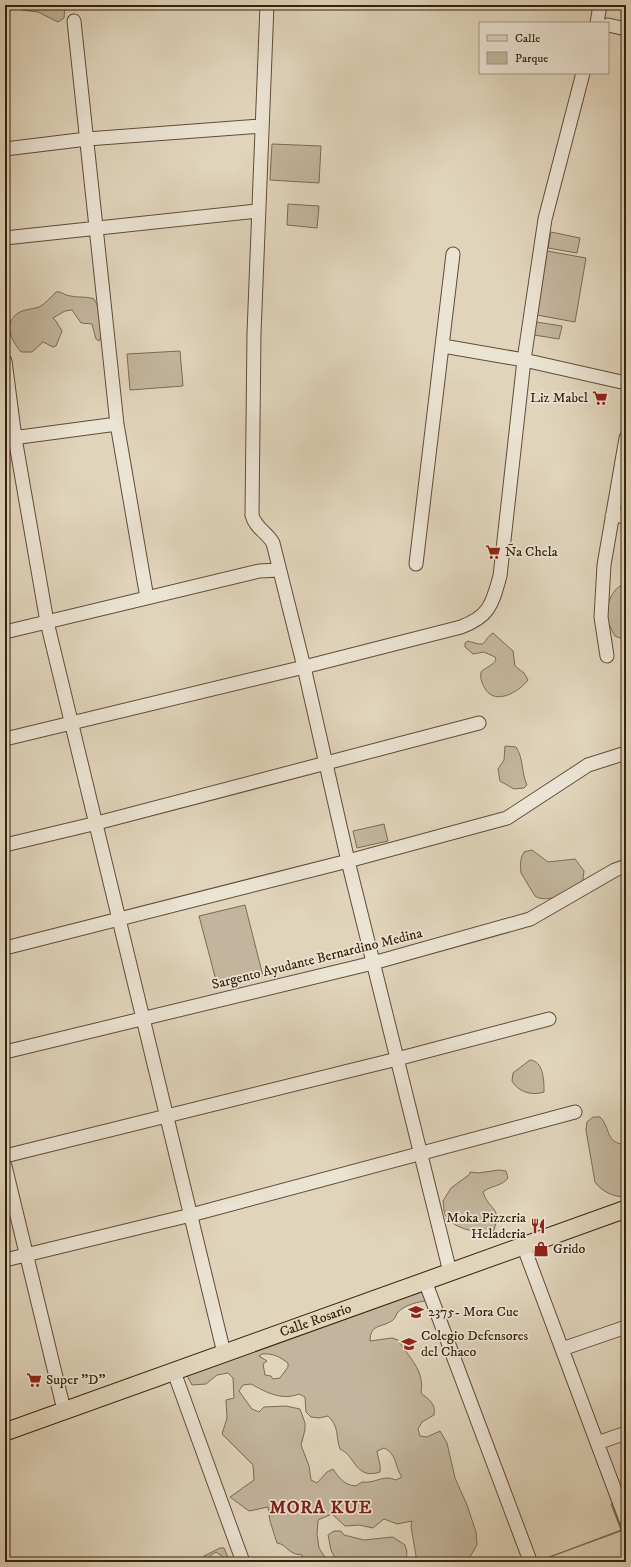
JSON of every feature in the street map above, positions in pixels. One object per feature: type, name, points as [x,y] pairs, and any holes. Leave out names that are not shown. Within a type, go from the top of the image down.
[{"type":"main road","name":"Calle Rosario","points":[[5,1432],[626,1209]]},
{"type":"street","points":[[267,5],[258,211],[252,515],[254,523],[270,538],[279,570],[304,667],[348,861],[450,1272]]},
{"type":"street","points":[[597,22],[600,5]]},
{"type":"street","points":[[74,21],[117,424],[147,598]]},
{"type":"street","points":[[609,26],[626,29]]},
{"type":"street","points":[[5,739],[304,667],[461,627],[478,620],[489,608],[500,576],[524,360],[545,219],[583,74]]},
{"type":"street","points":[[5,149],[87,139],[261,126]]},
{"type":"street","points":[[5,238],[258,211]]},
{"type":"street","points":[[416,564],[453,254]]},
{"type":"street","points":[[443,346],[524,360],[626,383]]},
{"type":"street","points":[[5,361],[10,439],[47,622],[73,723],[224,1353]]},
{"type":"street","points":[[10,439],[117,424]]},
{"type":"street","points":[[607,656],[601,617],[604,565],[626,438]]},
{"type":"street","points":[[612,516],[626,516]]},
{"type":"street","points":[[5,632],[259,571],[279,570]]},
{"type":"street","points":[[5,845],[97,823],[479,723]]},
{"type":"street","points":[[5,948],[348,861],[507,818],[588,765],[626,753]]},
{"type":"street","name":"Sargento Ayudante Bernardino Medina","points":[[5,1052],[373,963],[530,919],[615,870],[626,866]]},
{"type":"street","points":[[5,1156],[397,1059],[548,1019]]},
{"type":"street","points":[[5,1260],[191,1215],[420,1155],[575,1112]]},
{"type":"street","points":[[5,1166],[64,1410]]},
{"type":"street","points":[[523,1245],[626,1520]]},
{"type":"street","points":[[425,1281],[529,1558]]},
{"type":"street","points":[[562,1349],[626,1327]]},
{"type":"street","points":[[174,1372],[243,1562]]},
{"type":"street","points":[[597,1443],[626,1433]]},
{"type":"green space","points":[[19,5],[65,5],[64,18],[58,22],[38,12],[22,10]]},
{"type":"green space","points":[[272,144],[321,146],[319,183],[270,180]]},
{"type":"green space","points":[[288,204],[319,206],[317,228],[287,225]]},
{"type":"green space","points":[[551,232],[580,238],[577,253],[548,248]]},
{"type":"green space","points":[[547,251],[586,258],[575,322],[537,315]]},
{"type":"green space","points":[[56,292],[69,296],[94,299],[102,320],[102,331],[99,341],[96,339],[92,324],[81,323],[72,310],[65,311],[53,318],[62,331],[56,346],[53,347],[43,342],[32,352],[21,352],[14,342],[10,331],[11,321],[14,316],[20,312],[41,306]]},
{"type":"green space","points":[[536,322],[562,326],[559,339],[534,335]]},
{"type":"green space","points":[[180,351],[183,386],[130,390],[127,354]]},
{"type":"green space","points":[[626,584],[625,640],[615,636],[605,617],[607,607],[614,592],[617,588]]},
{"type":"green space","points":[[493,633],[513,651],[515,666],[524,673],[528,680],[519,689],[501,697],[490,694],[482,684],[481,679],[481,672],[496,660],[495,657],[484,652],[473,654],[465,647],[465,643],[468,641],[479,644],[484,643]]},
{"type":"green space","points":[[505,746],[516,747],[519,752],[527,785],[524,788],[514,789],[500,781],[498,769],[504,760]]},
{"type":"green space","points":[[384,824],[388,841],[357,848],[353,831]]},
{"type":"green space","points":[[532,850],[548,862],[575,859],[584,871],[582,887],[552,898],[545,899],[535,896],[521,873],[520,867],[524,852]]},
{"type":"green space","points":[[245,905],[263,976],[218,988],[199,916]]},
{"type":"green space","points":[[530,1060],[535,1061],[541,1068],[544,1092],[535,1094],[526,1092],[518,1088],[512,1081],[513,1073]]},
{"type":"green space","points":[[593,1117],[600,1117],[606,1126],[609,1135],[614,1141],[626,1145],[626,1197],[609,1193],[601,1189],[595,1182],[586,1130],[587,1122]]},
{"type":"green space","points":[[499,1170],[506,1171],[508,1178],[502,1183],[483,1192],[488,1203],[496,1212],[494,1230],[482,1232],[468,1230],[450,1221],[444,1212],[443,1201],[451,1188],[470,1174],[470,1172],[478,1173]]},
{"type":"green space","points":[[433,1290],[428,1301],[404,1307],[398,1312],[393,1320],[372,1331],[370,1341],[392,1338],[398,1340],[415,1365],[421,1378],[421,1393],[431,1402],[434,1407],[434,1415],[422,1422],[418,1429],[420,1436],[427,1437],[440,1431],[447,1443],[455,1478],[467,1505],[476,1532],[477,1545],[467,1562],[417,1562],[411,1526],[412,1521],[397,1524],[384,1519],[373,1528],[359,1525],[345,1526],[332,1514],[318,1520],[317,1534],[319,1548],[328,1562],[304,1562],[302,1555],[293,1553],[281,1544],[277,1543],[270,1521],[268,1507],[249,1511],[230,1497],[254,1480],[253,1465],[222,1434],[227,1418],[226,1400],[234,1398],[233,1378],[228,1373],[217,1375],[206,1384],[192,1385],[185,1372],[419,1292]],"holes":[[[262,1354],[276,1356],[288,1363],[288,1367],[280,1378],[273,1379],[271,1376],[265,1375],[263,1364],[267,1361],[259,1356]],[[251,1384],[274,1395],[286,1397],[299,1394],[305,1397],[306,1412],[311,1417],[319,1418],[328,1416],[332,1420],[336,1428],[340,1449],[345,1452],[361,1470],[365,1473],[372,1474],[380,1472],[377,1451],[384,1448],[394,1457],[402,1477],[396,1480],[387,1478],[371,1482],[362,1482],[356,1486],[348,1484],[342,1480],[333,1469],[327,1472],[317,1483],[311,1480],[309,1466],[301,1445],[305,1430],[305,1423],[300,1409],[286,1406],[264,1407],[259,1412],[252,1409],[239,1391],[243,1385]]]},
{"type":"green space","points":[[334,1531],[341,1531],[344,1535],[364,1540],[393,1537],[405,1545],[407,1552],[406,1562],[337,1562],[331,1550],[328,1535]]},
{"type":"green space","points":[[220,1548],[224,1548],[230,1562],[226,1562],[222,1556],[216,1552],[210,1556],[208,1562],[204,1556]]},
{"type":"shaded area","points":[[613,1503],[626,1539],[626,1544],[621,1531],[536,1562],[621,1530],[611,1504]]},
{"type":"place","name":"Liz Mabel","points":[[600,398]]},
{"type":"place","name":"Ña Chela","points":[[493,552]]},
{"type":"place","name":"Moka Pizzeria Heladeria","points":[[538,1226]]},
{"type":"place","name":"Grido","points":[[541,1249]]},
{"type":"place","name":"2375- Mora Cue","points":[[416,1312]]},
{"type":"place","name":"Colegio Defensores del Chaco","points":[[409,1344]]},
{"type":"place","name":"Super \"D\"","points":[[34,1380]]},
{"type":"district","name":"MORA KUE","points":[[321,1508]]}]
